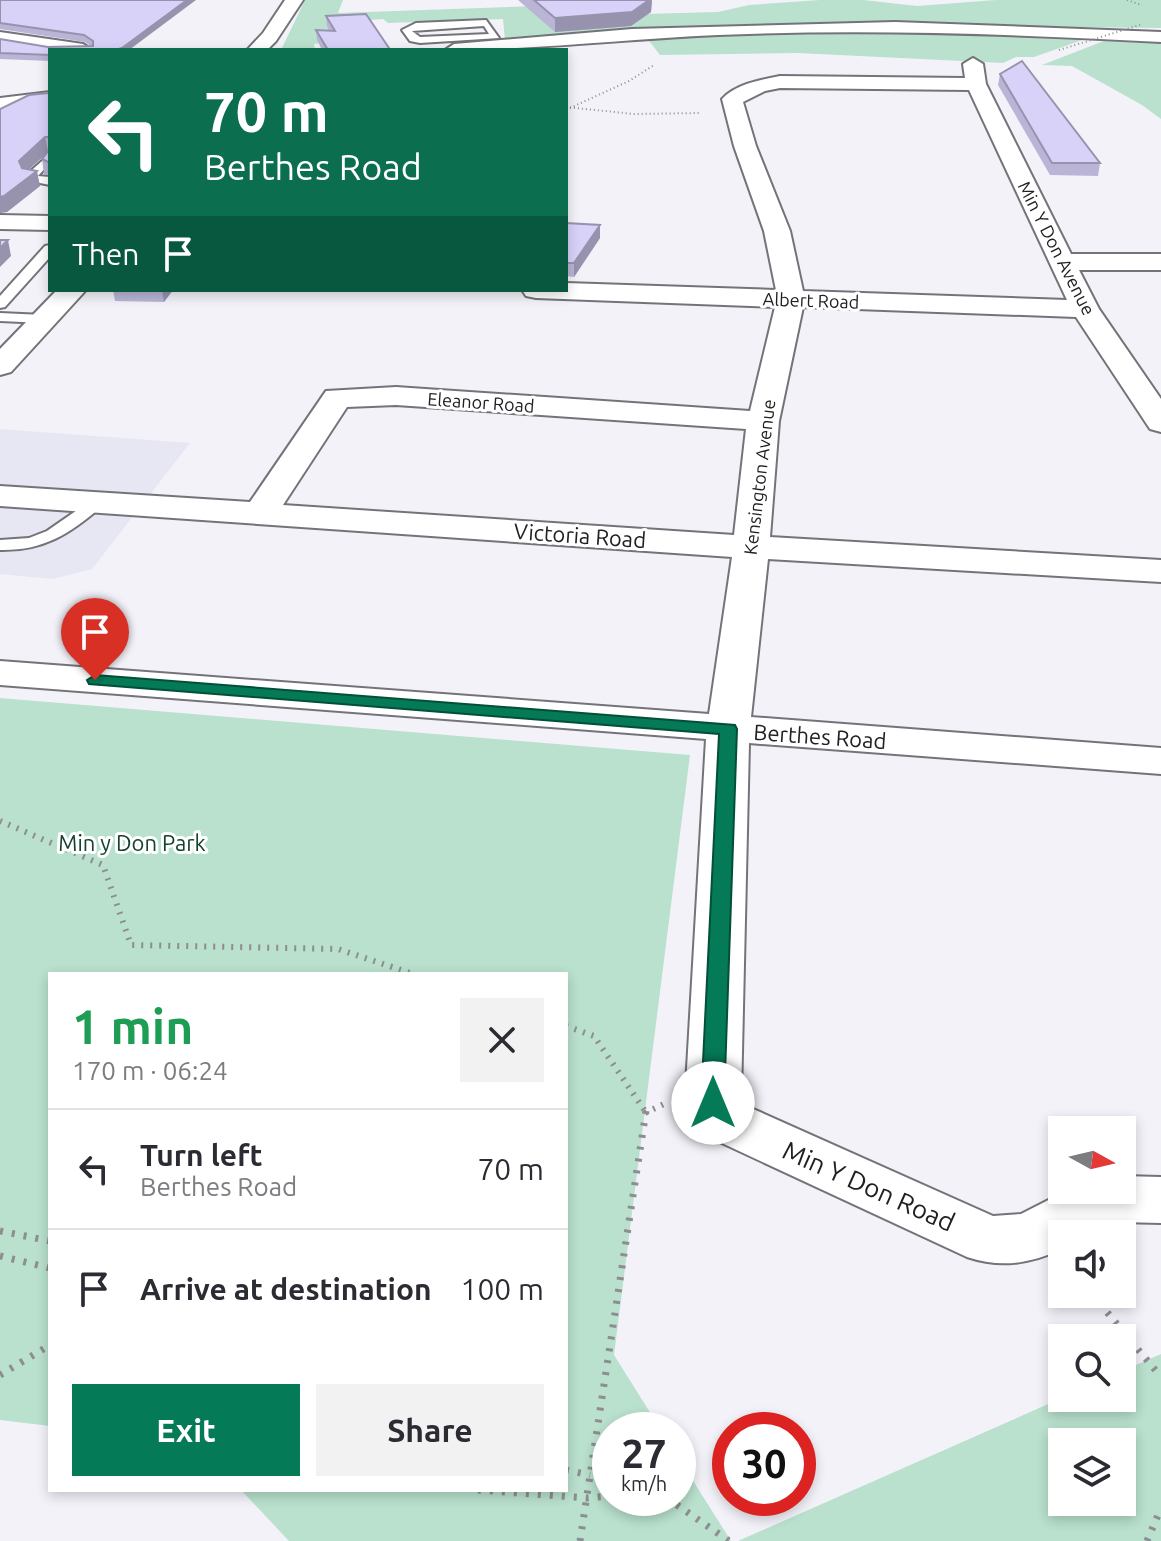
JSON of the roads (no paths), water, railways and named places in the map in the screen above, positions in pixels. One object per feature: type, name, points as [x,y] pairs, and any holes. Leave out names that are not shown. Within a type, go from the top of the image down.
[{"type":"street","points":[[258,48],[270,37],[294,0]]},
{"type":"street","points":[[463,48],[501,40],[817,25],[970,27],[1161,37]]},
{"type":"street","points":[[0,37],[70,48]]},
{"type":"street","name":"Min Y Don Avenue","points":[[735,113],[732,99],[759,86],[780,82],[975,74],[1085,309],[1161,422]]},
{"type":"street","points":[[0,104],[48,98]]},
{"type":"street","name":"Kensington Avenue","points":[[728,729],[763,421],[791,299],[777,231],[735,113]]},
{"type":"street","points":[[0,222],[48,223]]},
{"type":"street","points":[[1061,262],[1161,262]]},
{"type":"street","name":"Albert Road","points":[[568,291],[1085,309]]},
{"type":"street","points":[[0,366],[70,292]]},
{"type":"street","name":"Eleanor Road","points":[[261,512],[337,398],[396,396],[763,421]]},
{"type":"street","name":"Victoria Road","points":[[0,496],[751,547],[1161,571]]},
{"type":"street","name":"Berthes Road","points":[[0,673],[1161,761]]},
{"type":"street","name":"Min Y Don Road","points":[[728,729],[711,1086],[713,1103],[731,1123],[988,1240],[1017,1242],[1042,1233],[1091,1205],[1114,1199],[1161,1200]]},
{"type":"lane","points":[[486,23],[501,40],[420,40],[413,39],[407,30],[416,26],[486,23]]},
{"type":"lane","points":[[48,159],[29,178],[48,181]]},
{"type":"lane","points":[[0,304],[48,251]]},
{"type":"lane","points":[[0,317],[44,319]]},
{"type":"lane","points":[[0,545],[42,542],[59,534],[96,502]]},
{"type":"park label","name":"Min y Don Park","points":[[132,842]]}]
